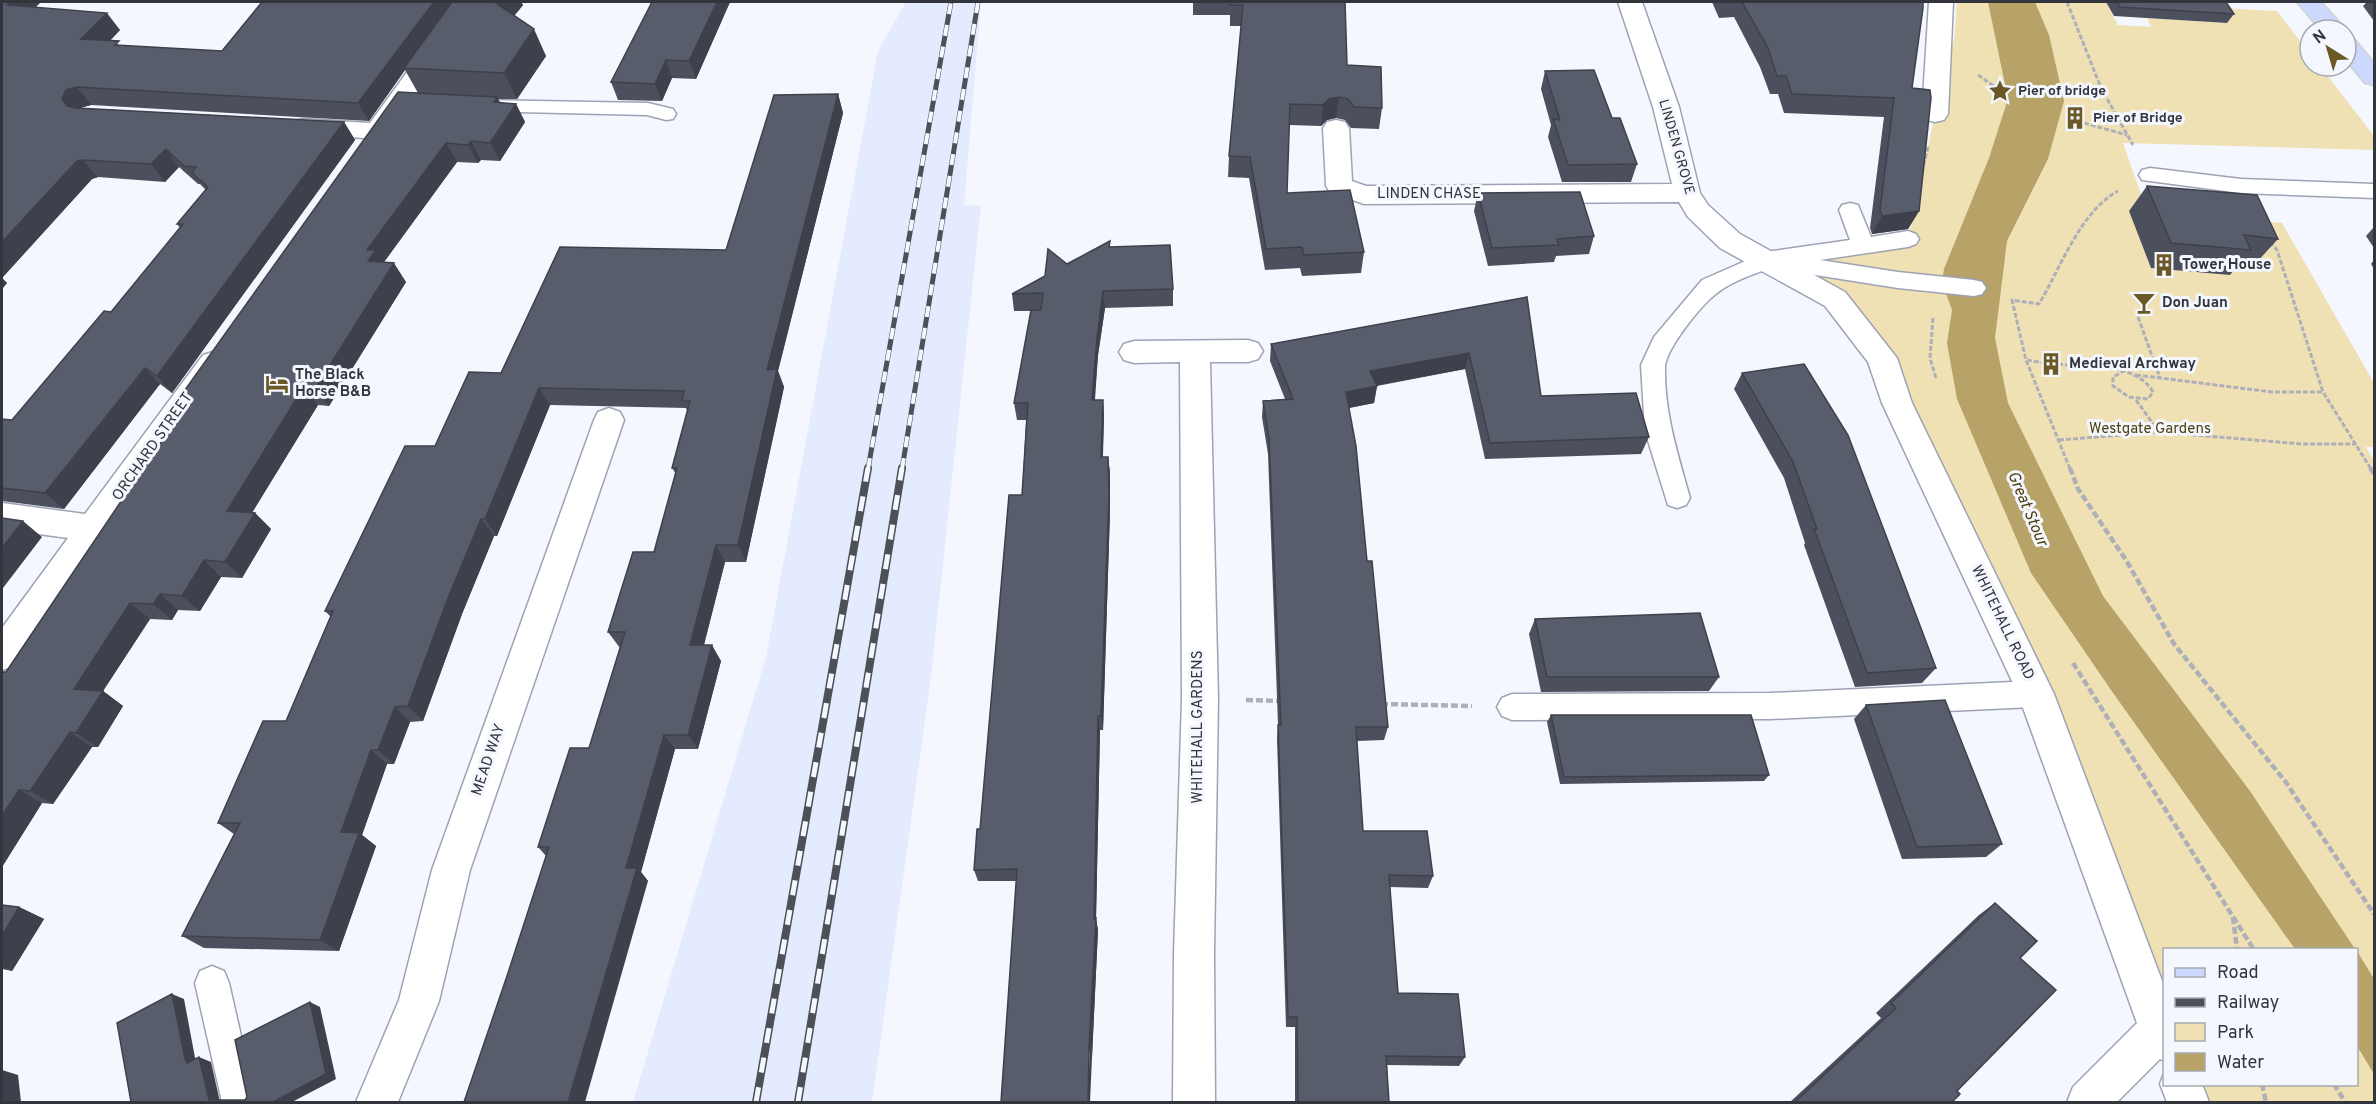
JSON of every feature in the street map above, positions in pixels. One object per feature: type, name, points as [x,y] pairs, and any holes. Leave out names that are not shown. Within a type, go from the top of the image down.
[{"type":"main road","points":[[2309,2],[2323,18]]},
{"type":"main road","points":[[2358,59],[2374,78]]},
{"type":"street","points":[[357,160],[377,131],[410,102],[470,2]]},
{"type":"street","name":"LINDEN GROVE","points":[[1630,2],[1666,107],[1687,193],[1698,211],[1730,240],[1766,260]]},
{"type":"street","points":[[1935,114],[1941,2]]},
{"type":"street","points":[[282,126],[377,131]]},
{"type":"street","name":"LINDEN CHASE","points":[[1336,128],[1339,186],[1364,195],[1687,193]]},
{"type":"street","name":"WHITEHALL ROAD","points":[[1766,260],[1835,299],[1882,358],[1897,403],[2036,694],[2162,1034]]},
{"type":"street","name":"ORCHARD STREET","points":[[2,655],[226,345]]},
{"type":"street","points":[[1134,352],[1248,351]]},
{"type":"street","name":"WHITEHALL GARDENS","points":[[1194,1102],[1194,953],[1200,699],[1195,352]]},
{"type":"street","name":"MEAD WAY","points":[[377,1102],[419,1001],[451,870],[609,420]]},
{"type":"street","points":[[2,516],[95,529]]},
{"type":"street","points":[[2088,1102],[2162,1034]]},
{"type":"street","points":[[2182,1086],[2188,1102]]},
{"type":"lane","points":[[466,105],[544,109],[648,110],[666,114]]},
{"type":"lane","points":[[2150,176],[2241,186],[2374,190]]},
{"type":"lane","points":[[1850,210],[1864,247]]},
{"type":"lane","points":[[1677,498],[1658,431],[1653,366],[1662,343],[1697,299],[1710,286],[1766,260],[1908,239]]},
{"type":"lane","points":[[1766,260],[1898,280],[1974,288]]},
{"type":"lane","points":[[1512,707],[1770,706],[2036,694]]},
{"type":"lane","points":[[212,983],[239,1102]]},
{"type":"path","points":[[2067,2],[2101,88],[2150,176],[2104,197],[2084,221],[2065,261],[2039,304],[2012,300],[2026,360],[2078,489],[2126,560],[2174,644],[2285,781],[2374,914]]},
{"type":"path","points":[[1908,239],[1935,114]]},
{"type":"path","points":[[2084,123],[2127,135]]},
{"type":"path","points":[[2241,186],[2262,232],[2277,250],[2323,392],[2374,474]]},
{"type":"path","points":[[1934,311],[1930,358],[1938,385]]},
{"type":"path","points":[[2138,317],[2160,378]]},
{"type":"path","points":[[2026,360],[2044,363]]},
{"type":"path","points":[[2058,364],[2272,392],[2323,392]]},
{"type":"path","points":[[2122,372],[2113,377],[2113,386],[2122,395],[2136,400],[2148,399],[2152,392],[2148,382],[2136,375]]},
{"type":"path","points":[[2136,400],[2159,432]]},
{"type":"path","points":[[2059,440],[2159,432],[2302,444],[2356,444]]},
{"type":"path","points":[[2067,654],[2253,948]]},
{"type":"path","points":[[1200,699],[1284,701]]},
{"type":"path","points":[[1380,704],[1512,707]]},
{"type":"path","points":[[2232,913],[2237,948]]},
{"type":"path","points":[[2262,1086],[2266,1102]]},
{"type":"path","points":[[2335,1086],[2345,1102]]},
{"type":"shaded area","points":[[906,2],[981,2],[964,205],[981,206],[931,677],[872,1102],[633,1102],[766,657],[878,51]]},
{"type":"green space","name":"Westgate Gardens","points":[[1957,2],[2106,2],[2118,25],[2151,27],[2147,18],[2226,23],[2218,8],[2277,11],[2298,38],[2298,78],[2329,78],[2374,136],[2374,150],[2123,143],[2147,211],[2282,223],[2374,383],[2374,447],[2366,447],[2374,461],[2374,1102],[2194,1102],[2189,1086],[2358,1086],[2358,948],[2163,948],[2163,1003],[2158,985],[1897,403],[1835,299],[1766,260],[1908,239],[1935,114],[1954,40]]},
{"type":"water","name":"Great Stour","points":[[1988,2],[2035,2],[2049,35],[2064,101],[2048,159],[2007,241],[1995,338],[2008,403],[2103,596],[2250,791],[2354,948],[2294,948],[2031,573],[1957,399],[1947,343],[1952,310],[1942,283],[1944,269],[1989,158],[2008,99]]},
{"type":"water","points":[[2358,953],[2374,979],[2374,1074],[2358,1048]]},
{"type":"building","points":[[2,2],[10,2],[7,5],[107,13],[81,39],[119,41],[115,45],[222,51],[262,2],[434,2],[358,103],[77,87],[66,90],[62,99],[67,106],[76,108],[344,122],[157,376],[145,368],[45,493],[2,488],[2,419],[12,420],[104,311],[111,312],[183,224],[177,224],[208,187],[192,173],[196,167],[184,166],[166,149],[151,164],[77,161],[2,242]]},
{"type":"building","points":[[452,2],[494,2],[534,29],[504,73],[404,68]]},
{"type":"building","points":[[652,2],[717,2],[689,61],[666,60],[655,84],[611,82]]},
{"type":"building","points":[[1230,2],[1345,2],[1347,65],[1381,67],[1382,108],[1354,107],[1348,99],[1339,97],[1329,99],[1323,105],[1290,104],[1287,193],[1350,190],[1364,252],[1304,255],[1302,247],[1266,249],[1250,157],[1229,156],[1243,5],[1230,5]]},
{"type":"building","points":[[1742,2],[1923,2],[1912,88],[1930,90],[1931,98],[1919,211],[1882,216],[1880,210],[1894,98],[1792,94],[1786,76],[1777,76],[1768,48]]},
{"type":"building","points":[[2117,2],[2226,2],[2234,14],[2120,7]]},
{"type":"building","points":[[1594,70],[1612,118],[1620,118],[1637,164],[1568,165],[1553,119],[1560,120],[1545,71]]},
{"type":"building","points":[[398,92],[497,97],[494,102],[516,104],[490,143],[471,141],[468,145],[446,143],[367,250],[376,250],[368,261],[394,263],[315,389],[303,388],[227,511],[255,513],[225,562],[204,560],[182,596],[160,594],[153,604],[130,603],[74,689],[103,691],[76,733],[70,732],[30,791],[19,790],[2,816],[2,672],[6,672],[190,399],[182,394]]},
{"type":"building","points":[[838,94],[767,370],[777,369],[738,545],[716,545],[690,645],[712,645],[688,735],[664,735],[626,868],[637,868],[568,1102],[464,1102],[549,847],[538,847],[570,748],[589,748],[625,632],[608,632],[633,552],[654,552],[677,468],[672,468],[690,401],[682,401],[684,391],[539,388],[485,519],[481,519],[448,598],[408,706],[395,707],[378,750],[371,750],[341,832],[359,833],[320,940],[182,936],[240,823],[218,823],[263,721],[286,721],[333,611],[325,611],[405,446],[435,446],[469,372],[501,373],[560,247],[726,250],[774,95]]},
{"type":"building","points":[[2147,186],[2257,195],[2278,239],[2244,235],[2251,250],[2171,243]]},
{"type":"building","points":[[1580,192],[1594,236],[1557,239],[1559,245],[1492,248],[1478,193]]},
{"type":"building","points":[[1110,241],[1109,247],[1170,245],[1173,289],[1103,291],[1097,338],[1092,400],[1103,400],[1101,457],[1108,457],[1109,495],[1101,716],[1098,716],[1094,919],[1096,918],[1088,1102],[1001,1102],[1017,869],[974,870],[977,829],[980,829],[1009,495],[1022,495],[1028,403],[1014,403],[1031,310],[1041,310],[1043,293],[1012,294],[1045,276],[1048,249],[1067,264]]},
{"type":"building","points":[[1527,297],[1541,396],[1636,393],[1649,437],[1490,443],[1469,353],[1370,371],[1377,386],[1346,392],[1356,446],[1367,561],[1372,561],[1388,727],[1356,727],[1363,831],[1427,831],[1433,876],[1389,875],[1398,993],[1458,994],[1465,1057],[1386,1056],[1389,1102],[1298,1102],[1297,1017],[1288,1017],[1278,725],[1281,725],[1269,438],[1263,401],[1293,399],[1271,344]]},
{"type":"building","points":[[1804,364],[1848,435],[1936,668],[1867,673],[1814,529],[1817,529],[1793,462],[1742,373]]},
{"type":"building","points":[[2,518],[23,521],[2,548]]},
{"type":"building","points":[[1700,613],[1719,677],[1547,677],[1535,619]]},
{"type":"building","points":[[1945,700],[2002,844],[1917,847],[1866,705]]},
{"type":"building","points":[[1551,715],[1751,715],[1769,775],[1564,777]]},
{"type":"building","points":[[1995,903],[2037,941],[2020,958],[2056,990],[1957,1091],[1960,1094],[1952,1102],[1795,1102],[1896,1008],[1891,1003]]},
{"type":"building","points":[[2,905],[19,907],[2,936]]},
{"type":"building","points":[[172,994],[185,1059],[187,1063],[199,1057],[209,1100],[245,1100],[247,1097],[235,1040],[310,1002],[326,1074],[273,1102],[131,1102],[117,1023]]},
{"type":"railway","points":[[868,469],[951,2]]},
{"type":"railway","points":[[902,469],[978,2]]},
{"type":"railway","points":[[756,1102],[868,468]]},
{"type":"railway","points":[[798,1102],[902,468]]},
{"type":"place","name":"Pier of bridge","points":[[2000,91]]},
{"type":"place","name":"Pier of Bridge","points":[[2075,118]]},
{"type":"place","name":"Tower House","points":[[2164,265]]},
{"type":"place","name":"Don Juan","points":[[2144,303]]},
{"type":"place","name":"Medieval Archway","points":[[2051,364]]},
{"type":"place","name":"The Black Horse B&B","points":[[277,384]]}]
